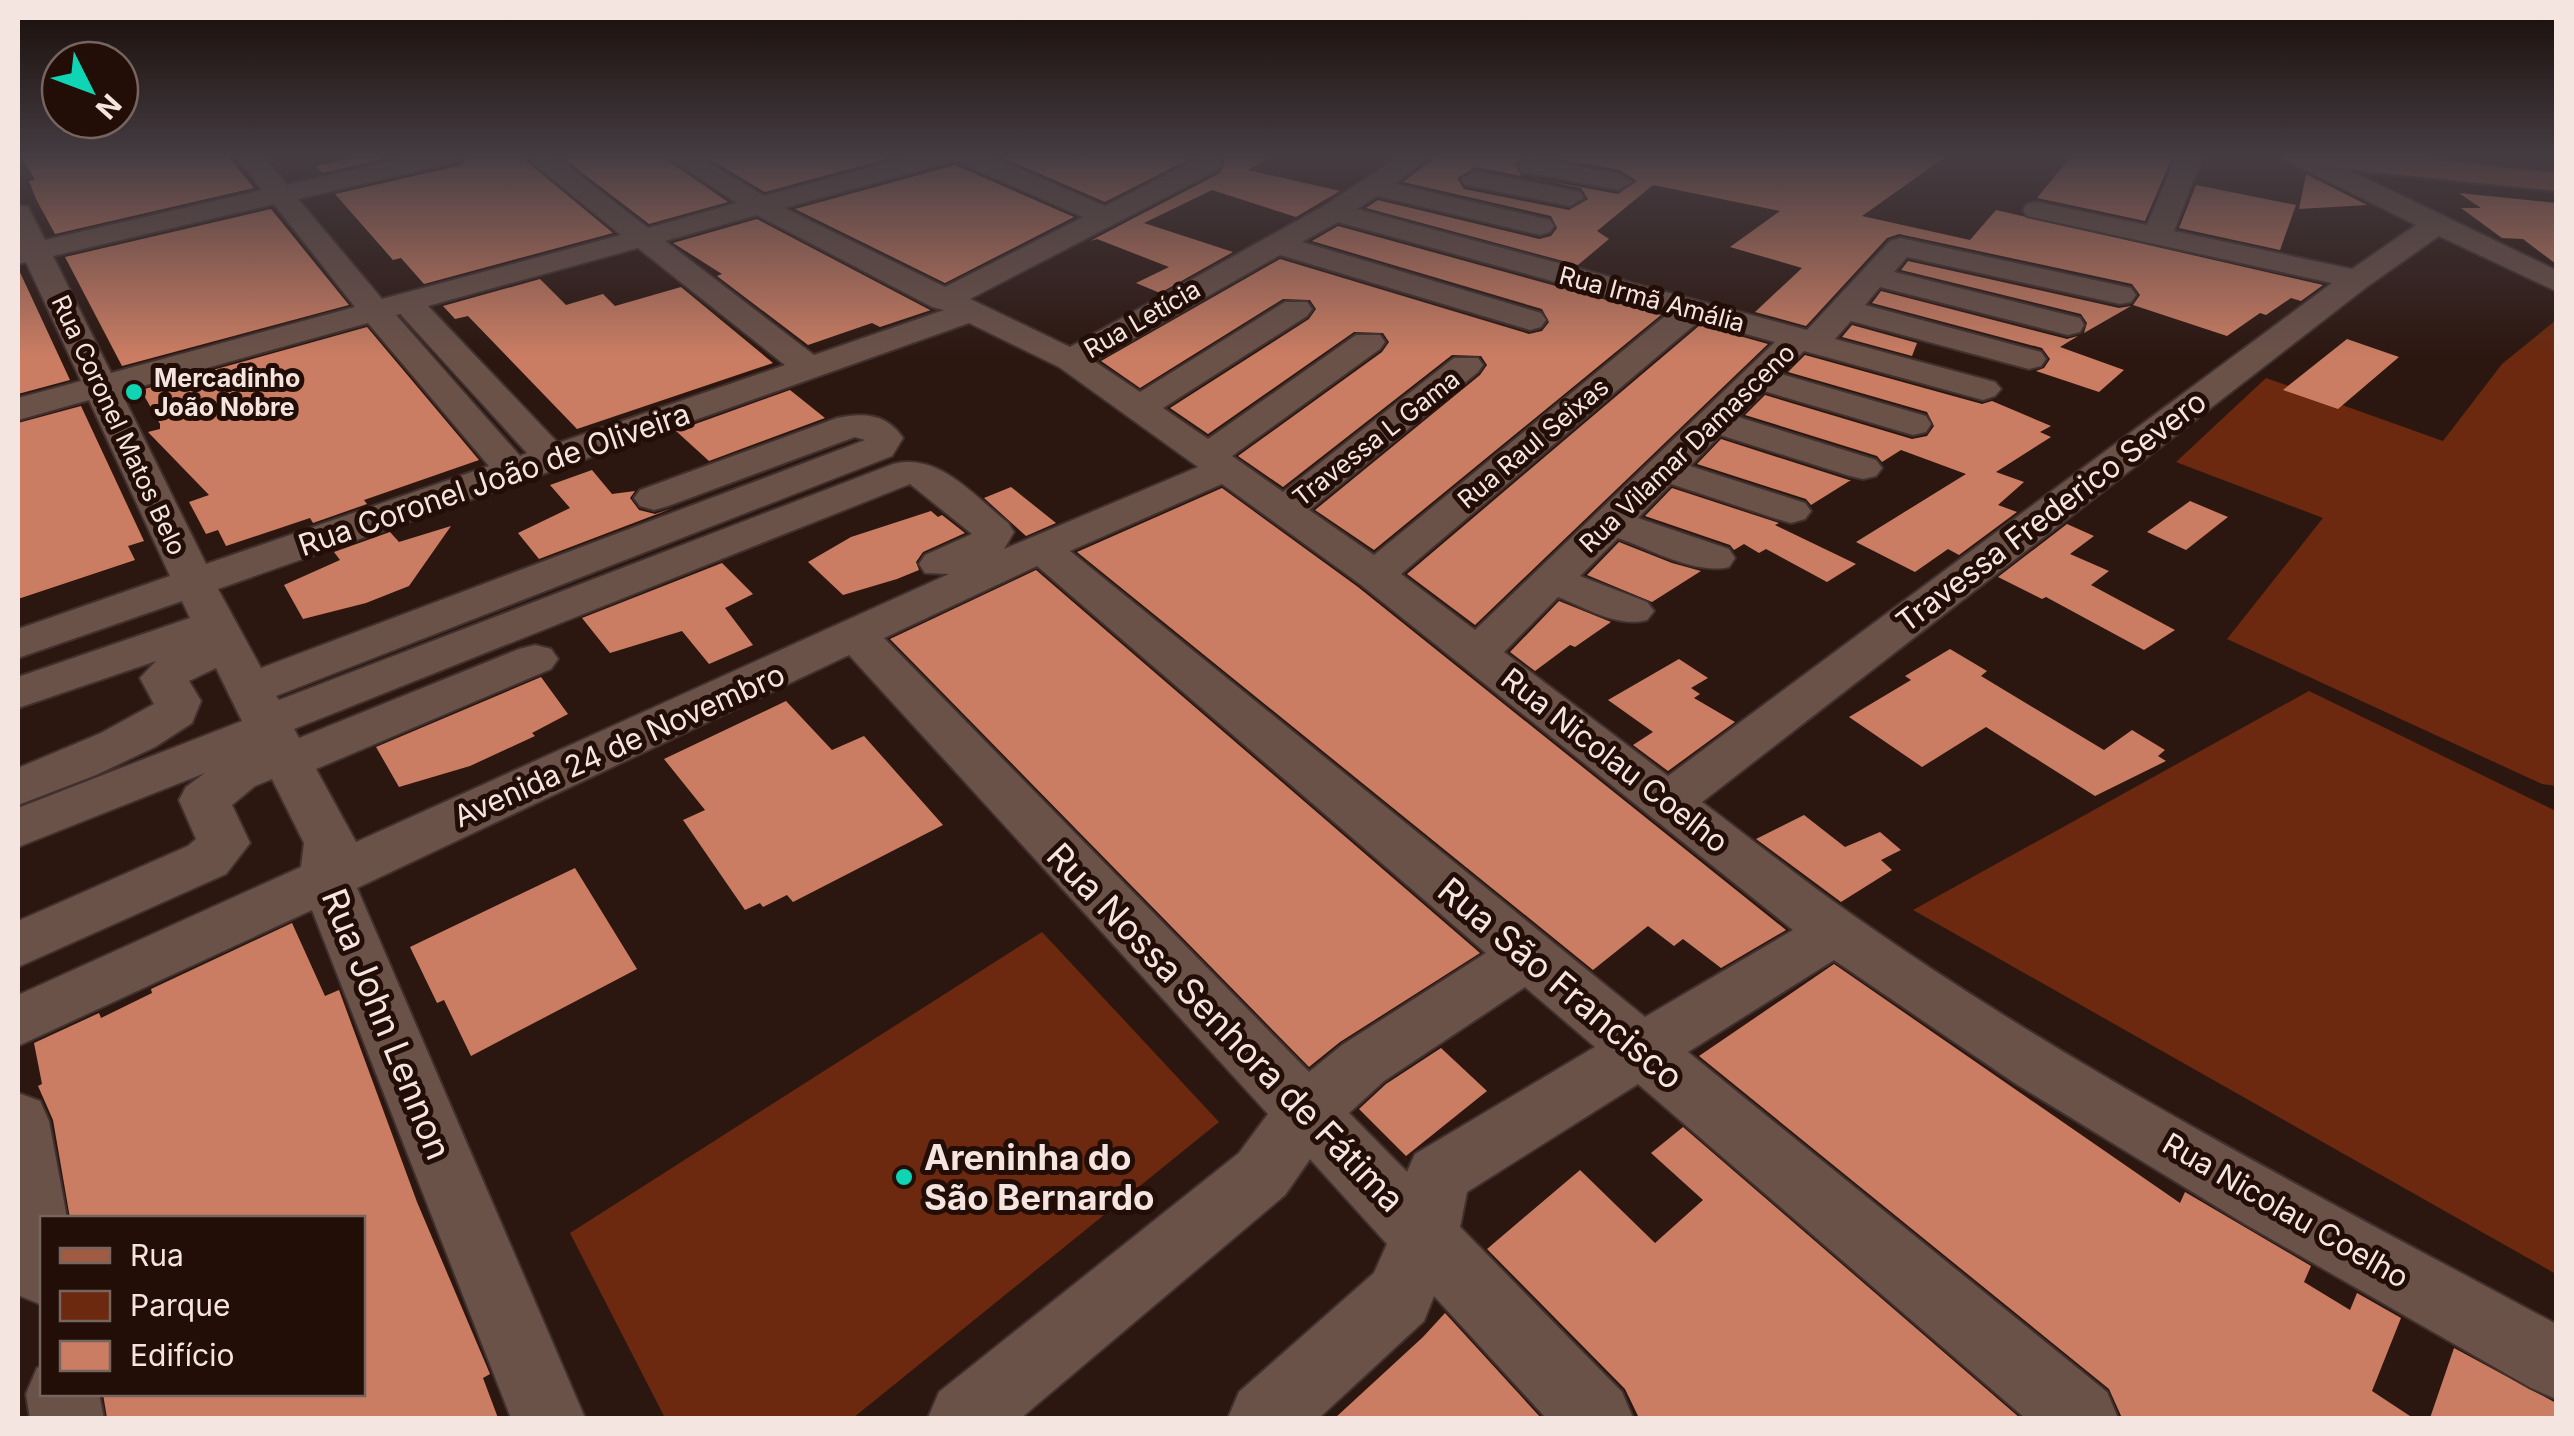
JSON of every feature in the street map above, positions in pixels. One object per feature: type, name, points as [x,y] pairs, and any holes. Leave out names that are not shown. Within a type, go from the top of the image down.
[{"type":"street","name":"Rua Coronel Matos Belo","points":[[20,222],[26,252],[100,386],[206,606]]},
{"type":"street","points":[[26,252],[160,222]]},
{"type":"street","points":[[315,222],[375,311],[529,461]]},
{"type":"street","points":[[326,222],[408,303],[529,461]]},
{"type":"street","points":[[621,222],[806,365]]},
{"type":"street","points":[[18,409],[701,222]]},
{"type":"street","name":"Rua Nicolau Coelho","points":[[792,222],[1071,360],[1375,576],[1836,932],[2037,1066],[2268,1202],[2556,1362]]},
{"type":"street","name":"Rua Coronel João de Oliveira","points":[[18,644],[206,606],[529,461],[806,365],[957,306],[1098,222]]},
{"type":"street","name":"Rua Letícia","points":[[1071,360],[1314,222]]},
{"type":"street","name":"Rua Irmã Amália","points":[[1370,222],[1984,389]]},
{"type":"street","points":[[1523,222],[1540,226]]},
{"type":"street","points":[[2093,222],[2357,279]]},
{"type":"street","points":[[2158,236],[2164,222]]},
{"type":"street","points":[[2431,222],[2556,282]]},
{"type":"street","name":"Travessa Frederico Severo","points":[[1669,800],[2435,224]]},
{"type":"street","points":[[1273,243],[1530,320]]},
{"type":"street","points":[[2068,325],[1884,263],[1903,246],[1913,247],[2120,295]]},
{"type":"street","name":"Rua Vilamar Damasceno","points":[[1476,654],[1758,378],[1842,310],[1884,263]]},
{"type":"street","points":[[1138,408],[1296,309]]},
{"type":"street","name":"Rua Raul Seixas","points":[[1375,576],[1691,310]]},
{"type":"street","points":[[1842,310],[2029,360]]},
{"type":"street","name":"Avenida 24 de Novembro","points":[[18,1022],[326,878],[864,616],[1041,548],[1215,463],[1368,342]]},
{"type":"street","points":[[1939,377],[1966,343]]},
{"type":"street","name":"Travessa L Gama","points":[[1285,510],[1466,366]]},
{"type":"street","points":[[1758,378],[1914,424]]},
{"type":"street","points":[[1713,422],[1863,468]]},
{"type":"street","points":[[18,946],[206,860],[224,843],[204,800],[237,774],[272,731],[879,448],[886,443],[885,438],[868,425],[850,426],[654,498]]},
{"type":"street","points":[[1665,470],[1791,511]]},
{"type":"street","points":[[18,828],[272,731],[906,472],[922,473],[994,532],[988,543],[864,616]]},
{"type":"street","points":[[1611,522],[1714,558]]},
{"type":"street","name":"Rua São Francisco","points":[[1041,548],[2080,1418]]},
{"type":"street","points":[[1552,580],[1632,611]]},
{"type":"street","points":[[18,692],[206,606]]},
{"type":"street","points":[[18,787],[118,747],[175,712],[178,701],[162,678],[180,665],[206,606]]},
{"type":"street","name":"Rua Coronel João de Oliveira","points":[[18,628],[206,606]]},
{"type":"street","name":"Rua John Lennon","points":[[206,606],[330,843],[326,878],[548,1418]]},
{"type":"street","name":"Rua Nossa Senhora de Fátima","points":[[864,616],[1306,1113],[1596,1418]]},
{"type":"street","points":[[272,731],[535,659]]},
{"type":"street","points":[[1265,1418],[1399,1297],[1425,1236],[1438,1176],[1836,932]]},
{"type":"street","points":[[965,1418],[1262,1174],[1306,1113],[1363,1064],[1528,955]]},
{"type":"street","points":[[18,1120],[40,1259]]},
{"type":"green space","points":[[2556,320],[2556,786],[2542,784],[2227,639],[2323,518],[2176,462],[2266,378],[2443,441],[2502,364]]},
{"type":"green space","points":[[2309,691],[2556,811],[2556,1274],[1913,910]]},
{"type":"green space","name":"Areninha do São Bernardo","points":[[1042,932],[1219,1122],[853,1418],[665,1418],[570,1233]]},
{"type":"building","points":[[48,222],[107,222],[55,234]]},
{"type":"building","points":[[215,222],[282,222],[349,305],[122,366],[65,257]]},
{"type":"building","points":[[360,222],[600,222],[613,233],[424,284],[401,258],[393,260]]},
{"type":"building","points":[[746,222],[763,222],[931,310],[880,327],[872,323],[808,345],[717,276],[722,274],[673,243]]},
{"type":"building","points":[[821,222],[1064,222],[945,283]]},
{"type":"building","points":[[1126,222],[1146,222],[1233,252],[1160,293],[1136,283],[1169,267],[1097,239],[1090,241]]},
{"type":"building","points":[[1418,222],[1469,222],[1539,239],[1551,236],[1557,228],[1554,222],[1608,222],[1597,231],[1609,239],[1578,265]]},
{"type":"building","points":[[1765,222],[1889,222],[1970,240],[1986,222],[2048,222],[2323,285],[2301,301],[2291,298],[2266,315],[2260,313],[2227,336],[2133,305],[2140,295],[2132,284],[1899,234],[1887,238],[1806,326],[1755,312],[1802,268],[1730,247]]},
{"type":"building","points":[[2181,222],[2290,222],[2280,250],[2179,228]]},
{"type":"building","points":[[2480,222],[2556,222],[2556,264],[2523,239],[2502,238]]},
{"type":"building","points":[[1338,226],[1661,315],[1374,550],[1315,510],[1480,375],[1487,365],[1481,356],[1452,355],[1283,487],[1238,456],[1382,352],[1389,342],[1383,333],[1354,332],[1208,434],[1170,408],[1309,319],[1316,309],[1310,300],[1283,299],[1140,388],[1101,361],[1280,259],[1529,334],[1542,331],[1549,322],[1542,309],[1312,241]]},
{"type":"building","points":[[1908,261],[2119,308],[2131,306],[2084,333],[2087,323],[2081,314],[1901,270]]},
{"type":"building","points":[[18,268],[70,380],[18,394]]},
{"type":"building","points":[[540,279],[566,305],[603,294],[615,306],[681,287],[773,363],[577,429],[468,316],[455,319],[443,306]]},
{"type":"building","points":[[1881,291],[2067,339],[2078,336],[2060,347],[2124,370],[2099,392],[2036,371],[2050,359],[2042,348],[1872,303]]},
{"type":"building","points":[[1700,325],[1768,344],[1475,625],[1407,574]]},
{"type":"building","points":[[1852,325],[1917,343],[1912,356],[1842,337]]},
{"type":"building","points":[[367,327],[479,460],[364,500],[367,504],[313,523],[310,518],[226,546],[218,530],[206,534],[189,502],[209,495],[148,432],[160,429],[160,424],[141,390]]},
{"type":"building","points":[[2347,339],[2399,357],[2338,409],[2283,390]]},
{"type":"building","points":[[1805,355],[1982,404],[1992,401],[2051,426],[2040,432],[2051,437],[1996,472],[2024,482],[1998,505],[2017,512],[1959,555],[1948,549],[1915,572],[1856,542],[1966,474],[1901,450],[1882,462],[1877,456],[1745,415],[1765,395],[1912,439],[1927,436],[1934,426],[1927,412],[1788,372]]},
{"type":"building","points":[[790,390],[825,418],[709,461],[676,431]]},
{"type":"building","points":[[81,406],[144,541],[128,546],[135,560],[18,599],[18,423]]},
{"type":"building","points":[[1721,439],[1851,480],[1811,505],[1806,499],[1697,464]]},
{"type":"building","points":[[592,470],[612,494],[635,491],[630,498],[639,510],[655,514],[673,508],[539,559],[518,533],[570,508],[550,485]]},
{"type":"building","points":[[1011,487],[1056,523],[1026,536],[984,498]]},
{"type":"building","points":[[1222,488],[1358,587],[1786,930],[1721,968],[1683,939],[1674,946],[1648,926],[1593,970],[1077,552]]},
{"type":"building","points":[[1672,488],[1779,523],[1775,525],[1856,564],[1827,582],[1766,549],[1759,553],[1744,544],[1734,550],[1730,545],[1645,516]]},
{"type":"building","points":[[2190,501],[2228,517],[2186,550],[2147,532]]},
{"type":"building","points":[[931,511],[965,533],[923,552],[916,562],[919,570],[843,595],[808,562],[851,537]]},
{"type":"building","points":[[2067,524],[2094,536],[2070,554],[2109,571],[2091,585],[2175,630],[2144,650],[2046,597],[2042,599],[1998,577]]},
{"type":"building","points":[[451,526],[409,586],[366,603],[303,619],[284,585],[340,560],[334,552],[390,532],[399,542]]},
{"type":"building","points":[[1619,542],[1701,571],[1652,602],[1587,575]]},
{"type":"building","points":[[722,563],[753,594],[725,608],[753,645],[709,664],[682,631],[610,653],[582,618]]},
{"type":"building","points":[[1036,570],[1480,953],[1340,1042],[1309,1067],[890,639]]},
{"type":"building","points":[[1559,601],[1611,622],[1535,671],[1510,652]]},
{"type":"building","points":[[1950,649],[1987,671],[1981,676],[2104,750],[2132,730],[2165,750],[2158,756],[2166,761],[2095,796],[1986,727],[1922,767],[1849,717],[1911,680],[1905,676]]},
{"type":"building","points":[[1679,659],[1708,678],[1691,688],[1700,694],[1694,698],[1735,722],[1668,771],[1633,745],[1653,732],[1608,700]]},
{"type":"building","points":[[541,677],[568,714],[532,733],[535,736],[470,766],[399,787],[376,747]]},
{"type":"building","points":[[786,701],[832,750],[864,736],[943,825],[793,902],[787,895],[763,907],[760,903],[745,910],[683,820],[705,810],[664,759]]},
{"type":"building","points":[[1804,815],[1845,847],[1880,832],[1901,850],[1881,860],[1892,870],[1841,902],[1756,839]]},
{"type":"building","points":[[575,868],[637,969],[471,1056],[444,1000],[437,1003],[410,947]]},
{"type":"building","points":[[292,923],[325,996],[339,990],[417,1202],[490,1374],[483,1378],[498,1418],[107,1418],[103,1396],[365,1396],[365,1216],[70,1216],[53,1120],[38,1086],[42,1084],[34,1043],[99,1013],[101,1018],[152,993],[151,989]]},
{"type":"building","points":[[1834,964],[2180,1203],[2185,1192],[2311,1266],[2304,1282],[2350,1310],[2357,1293],[2401,1318],[2372,1391],[2413,1418],[2122,1418],[2109,1389],[1699,1056]]},
{"type":"building","points":[[1441,1048],[1487,1091],[1406,1156],[1359,1109],[1386,1084]]},
{"type":"building","points":[[1683,1127],[2020,1418],[1639,1418],[1625,1389],[1487,1249],[1580,1170],[1655,1243],[1703,1200],[1651,1153]]},
{"type":"building","points":[[1445,1313],[1541,1418],[1335,1418],[1423,1337]]},
{"type":"building","points":[[2454,1348],[2556,1403],[2556,1418],[2430,1418]]},
{"type":"place","name":"Mercadinho João Nobre","points":[[134,392]]},
{"type":"place","name":"Areninha do São Bernardo","points":[[904,1177]]}]
